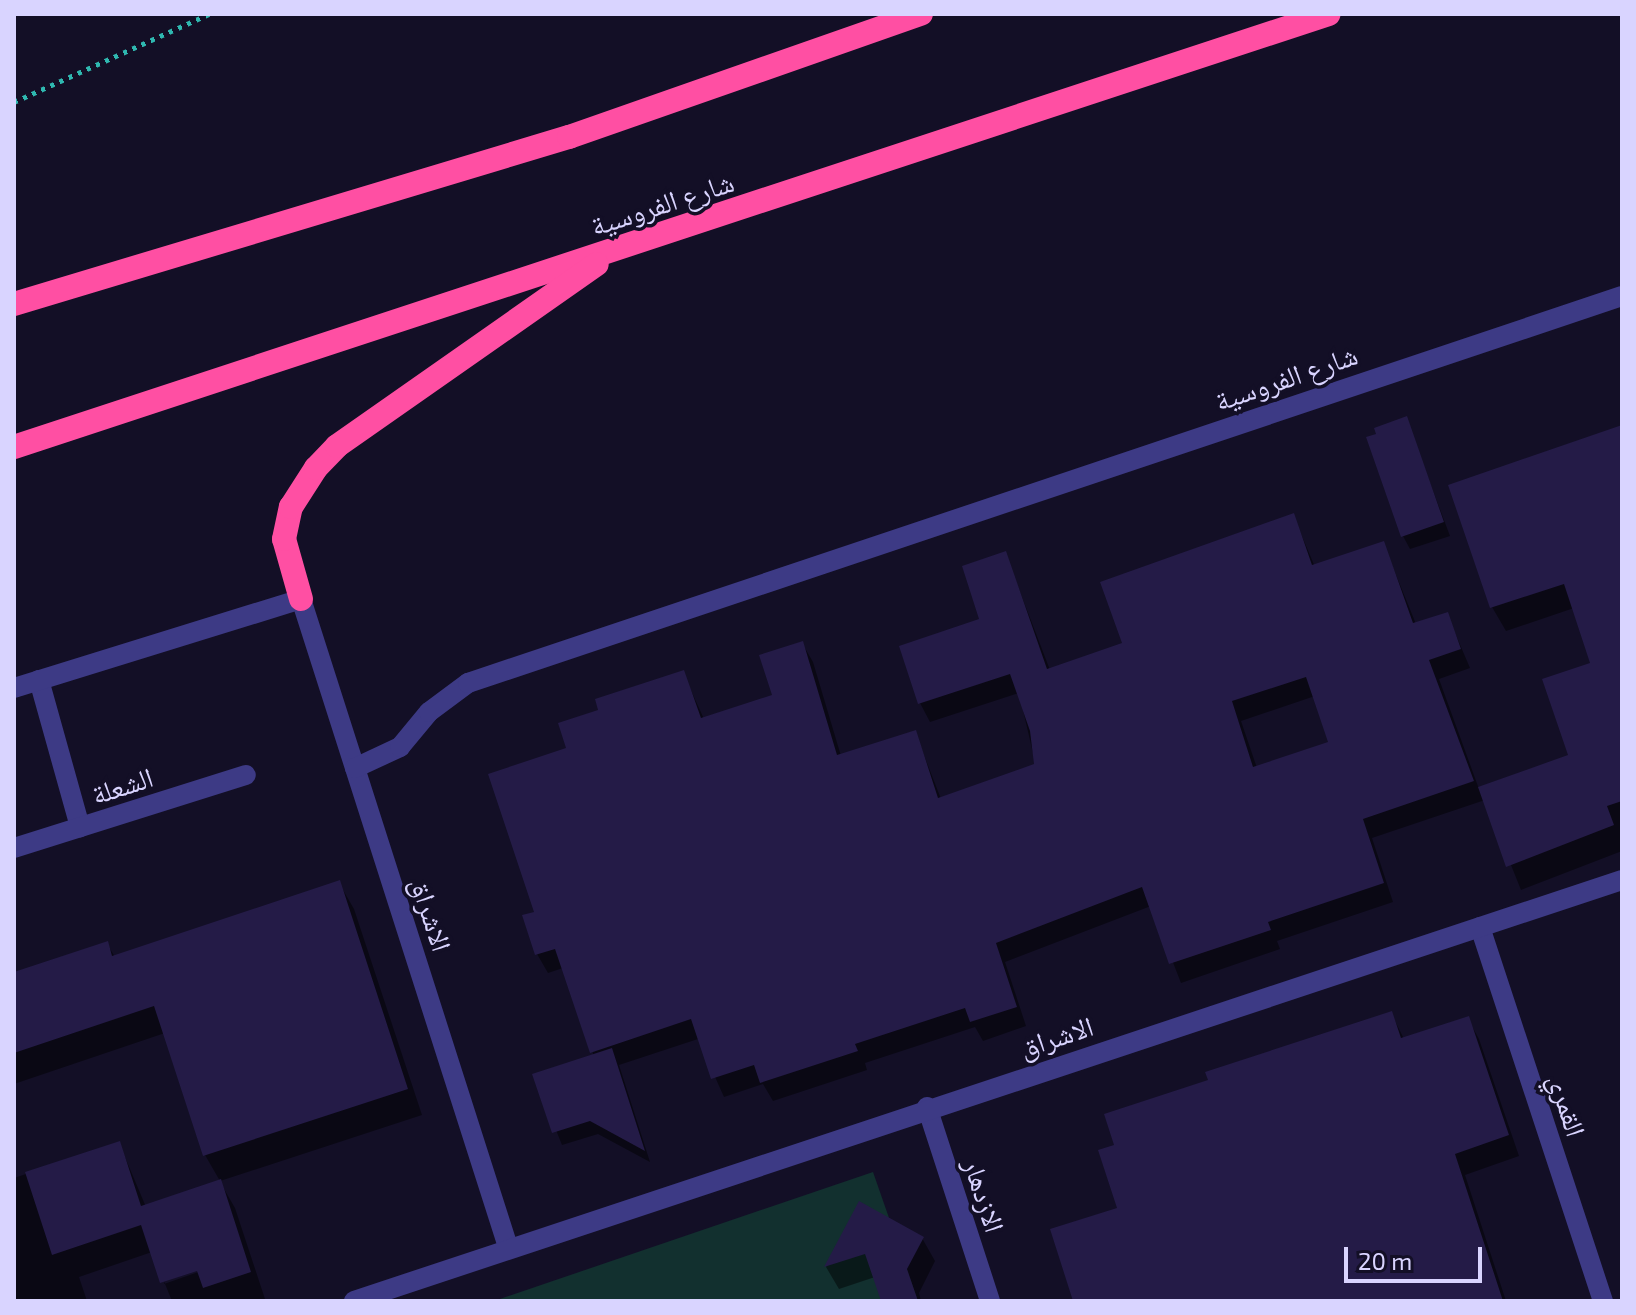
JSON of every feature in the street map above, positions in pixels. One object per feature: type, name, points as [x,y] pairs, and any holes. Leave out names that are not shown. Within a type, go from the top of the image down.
[{"type":"highway","points":[[14,304],[569,137],[921,14]]},
{"type":"highway","name":"شارع الفروسية","points":[[14,447],[1329,14]]},
{"type":"highway","points":[[301,599],[287,559],[287,518],[299,492],[337,446],[618,249]]},
{"type":"street","name":"شارع الفروسية","points":[[355,768],[400,747],[429,712],[468,683],[1622,296]]},
{"type":"street","name":"الاشراق","points":[[301,599],[508,1247]]},
{"type":"street","points":[[14,688],[301,599]]},
{"type":"street","points":[[39,680],[80,827]]},
{"type":"street","name":"الشعلة","points":[[14,848],[246,775]]},
{"type":"street","name":"الاشراق","points":[[354,1301],[927,1107],[1622,880]]},
{"type":"street","name":"القمري","points":[[1480,927],[1603,1301]]},
{"type":"street","name":"الازدهار","points":[[927,1107],[990,1301]]},
{"type":"path","points":[[14,102],[209,14]]},
{"type":"green space","points":[[873,1172],[918,1301],[494,1301]]},
{"type":"building","points":[[1407,416],[1444,522],[1401,537],[1366,437],[1376,434],[1374,428]]},
{"type":"building","points":[[1622,425],[1622,801],[1607,806],[1614,825],[1506,867],[1478,787],[1568,755],[1542,679],[1590,663],[1564,584],[1490,608],[1448,485]]},
{"type":"building","points":[[1294,513],[1312,565],[1384,541],[1413,623],[1448,612],[1461,649],[1429,660],[1474,781],[1363,819],[1384,883],[1268,922],[1271,930],[1169,964],[1142,887],[996,943],[1017,1007],[970,1022],[965,1008],[855,1044],[858,1051],[760,1083],[754,1065],[711,1079],[691,1019],[590,1053],[555,949],[535,955],[522,915],[534,912],[488,774],[566,748],[558,723],[598,710],[595,699],[684,670],[701,718],[772,695],[759,655],[803,641],[837,755],[916,730],[938,798],[1034,764],[1030,731],[1010,674],[918,704],[899,646],[979,619],[962,566],[1006,551],[1047,669],[1122,643],[1100,582]],"holes":[[[1306,677],[1328,742],[1253,767],[1232,701]]]},
{"type":"building","points":[[340,880],[408,1089],[203,1156],[154,1006],[14,1053],[14,972],[108,941],[112,956]]},
{"type":"building","points":[[1392,1011],[1401,1038],[1469,1016],[1509,1135],[1455,1154],[1503,1301],[1073,1301],[1050,1229],[1117,1208],[1098,1150],[1114,1145],[1104,1114],[1208,1080],[1205,1072]]},
{"type":"building","points":[[612,1048],[645,1151],[590,1121],[552,1133],[532,1074]]},
{"type":"building","points":[[120,1141],[141,1206],[221,1179],[251,1272],[203,1288],[197,1271],[160,1283],[141,1225],[52,1255],[25,1172]]},
{"type":"building","points":[[859,1201],[924,1237],[907,1269],[918,1301],[881,1301],[865,1254],[824,1267]]}]
